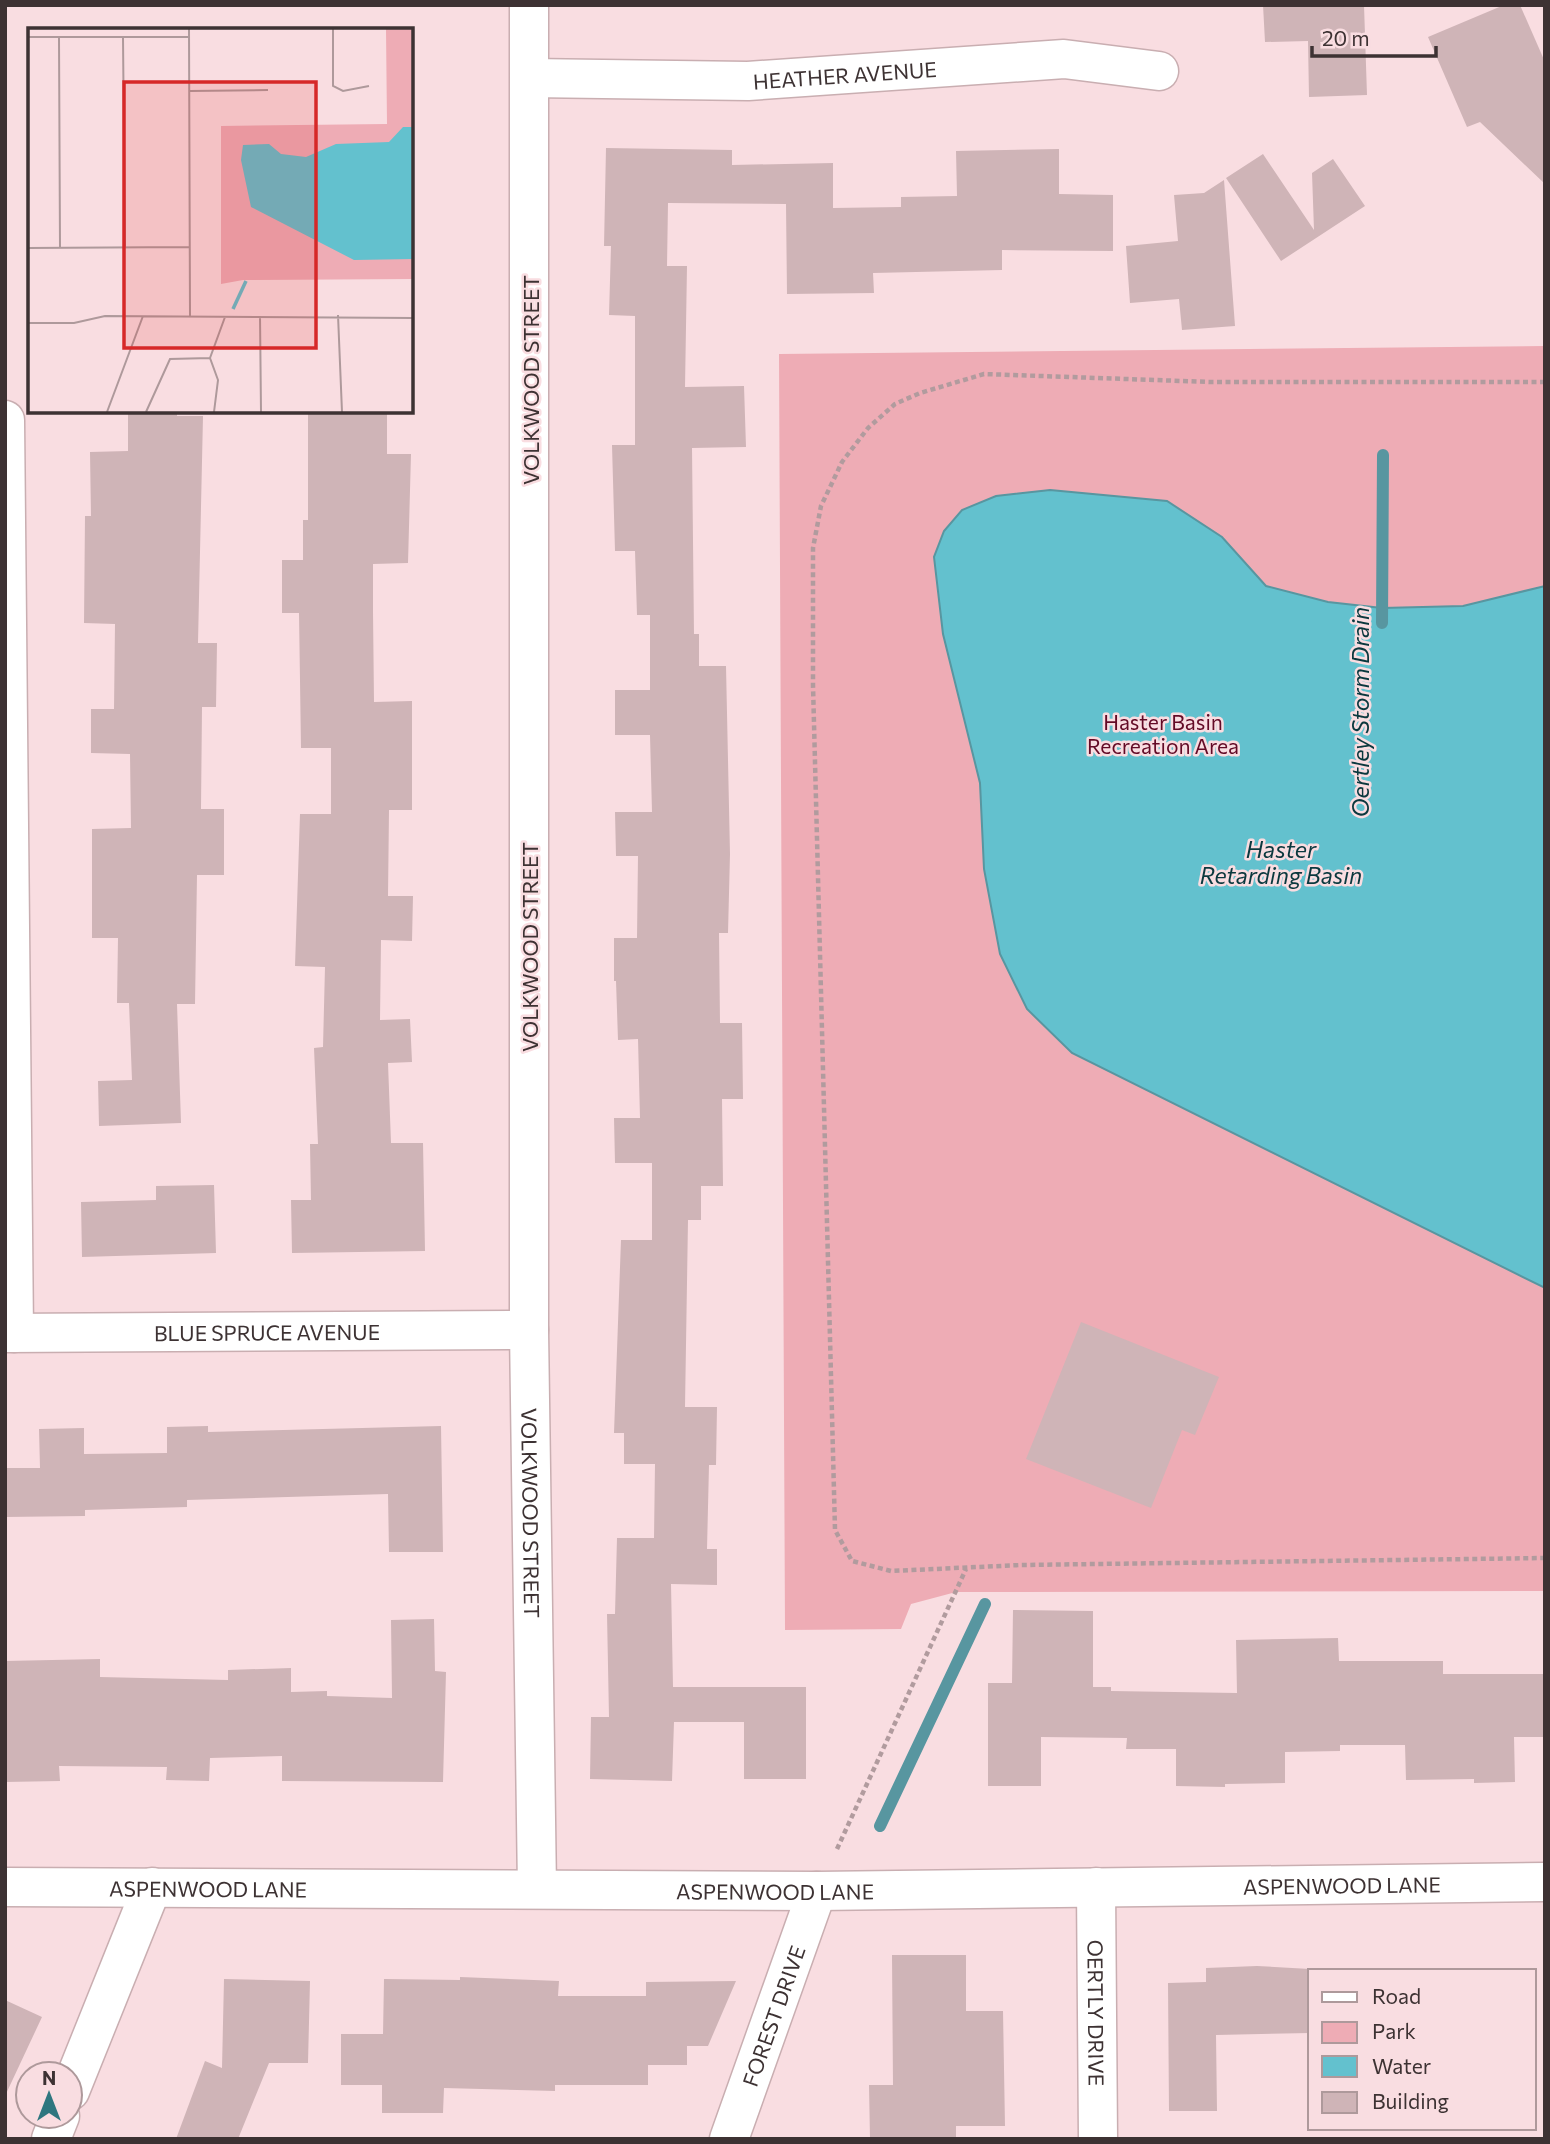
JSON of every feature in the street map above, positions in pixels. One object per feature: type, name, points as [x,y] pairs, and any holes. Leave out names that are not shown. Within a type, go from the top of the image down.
[{"type":"street","name":"VOLKWOOD STREET","points":[[529,5],[529,1330],[537,1889]]},
{"type":"street","name":"HEATHER AVENUE","points":[[530,78],[748,81],[1064,59],[1159,71]]},
{"type":"street","points":[[5,420],[9,1333]]},
{"type":"street","name":"BLUE SPRUCE AVENUE","points":[[9,1333],[529,1330]]},
{"type":"street","name":"ASPENWOOD LANE","points":[[5,1887],[817,1891],[1545,1882]]},
{"type":"street","points":[[82,2060],[152,1887]]},
{"type":"street","name":"OERTLY DRIVE","points":[[1096,1887],[1098,2139]]},
{"type":"street","name":"FOREST DRIVE","points":[[729,2139],[817,1891]]},
{"type":"path","points":[[1545,382],[1211,382],[984,374],[945,383],[895,404],[868,428],[842,462],[821,506],[813,548],[813,685],[835,1530],[852,1561],[891,1571],[1021,1565],[1545,1558]]},
{"type":"path","points":[[817,1891],[967,1569]]},
{"type":"green space","name":"Haster Basin Recreation Area","points":[[1545,346],[1545,1591],[956,1592],[911,1604],[901,1629],[785,1630],[779,354]]},
{"type":"water","name":"Haster Retarding Basin","points":[[1050,490],[1167,501],[1222,537],[1266,586],[1328,602],[1382,608],[1463,606],[1545,586],[1545,1288],[1072,1053],[1027,1009],[1000,954],[984,869],[980,783],[943,634],[934,557],[944,531],[962,510],[996,496]]},
{"type":"building","points":[[1263,5],[1364,5],[1367,95],[1309,97],[1308,41],[1265,42]]},
{"type":"building","points":[[1504,5],[1520,5],[1545,62],[1545,184],[1480,122],[1467,127],[1428,37]]},
{"type":"building","points":[[606,148],[732,150],[732,165],[833,163],[833,208],[901,207],[901,197],[957,196],[956,151],[1059,149],[1059,194],[1113,195],[1113,251],[1002,250],[1002,270],[873,273],[874,293],[787,294],[786,204],[668,203],[667,266],[687,266],[685,387],[744,386],[746,447],[692,448],[694,634],[699,634],[699,666],[726,666],[730,854],[728,933],[719,933],[720,1023],[742,1023],[743,1099],[722,1099],[723,1186],[701,1186],[701,1220],[688,1220],[685,1407],[717,1407],[716,1465],[709,1465],[707,1549],[717,1549],[717,1585],[671,1584],[673,1687],[806,1687],[806,1779],[744,1779],[744,1722],[674,1722],[672,1781],[590,1779],[591,1717],[609,1717],[607,1614],[615,1614],[617,1538],[654,1538],[655,1464],[624,1464],[624,1433],[614,1433],[621,1240],[652,1240],[652,1163],[615,1163],[614,1118],[640,1118],[638,1039],[618,1040],[614,981],[614,938],[637,938],[638,856],[616,856],[615,812],[652,812],[650,735],[615,735],[615,690],[650,690],[650,615],[637,615],[635,551],[615,551],[612,445],[635,445],[635,316],[609,315],[611,246],[604,246]]},
{"type":"building","points":[[1263,154],[1314,230],[1312,173],[1333,159],[1365,206],[1281,261],[1226,178]]},
{"type":"building","points":[[1224,180],[1235,326],[1182,330],[1179,299],[1130,303],[1126,246],[1178,241],[1174,195],[1204,193]]},
{"type":"building","points":[[128,413],[203,416],[198,643],[217,643],[216,707],[202,707],[201,809],[224,809],[224,875],[197,875],[195,1004],[177,1004],[181,1123],[99,1126],[98,1081],[132,1080],[129,1003],[117,1003],[118,938],[92,938],[92,829],[131,828],[130,754],[91,753],[91,709],[114,709],[115,624],[84,623],[85,516],[91,516],[90,452],[128,451]]},
{"type":"building","points":[[308,413],[387,413],[387,454],[411,454],[408,563],[373,564],[374,702],[412,701],[412,810],[389,810],[388,896],[413,896],[412,941],[381,940],[380,1020],[410,1019],[412,1062],[388,1063],[391,1143],[423,1143],[425,1251],[292,1253],[291,1200],[311,1200],[310,1144],[318,1144],[314,1048],[323,1047],[325,967],[295,966],[300,814],[331,814],[331,748],[301,748],[299,613],[282,613],[282,560],[303,560],[303,520],[308,520]]},
{"type":"building","points":[[214,1185],[216,1253],[82,1257],[81,1202],[156,1200],[156,1186]]},
{"type":"building","points":[[1081,1322],[1219,1377],[1195,1435],[1182,1430],[1151,1508],[1026,1459]]},
{"type":"building","points":[[208,1426],[208,1432],[441,1426],[443,1552],[389,1552],[388,1494],[187,1500],[187,1507],[85,1510],[85,1516],[5,1517],[5,1468],[40,1468],[39,1429],[84,1428],[84,1454],[167,1453],[167,1427]]},
{"type":"building","points":[[1013,1610],[1093,1611],[1093,1687],[1111,1687],[1111,1691],[1237,1693],[1236,1640],[1338,1638],[1339,1661],[1443,1661],[1443,1674],[1545,1674],[1545,1737],[1514,1737],[1515,1782],[1474,1783],[1474,1779],[1406,1780],[1405,1745],[1340,1745],[1340,1751],[1285,1752],[1285,1783],[1225,1784],[1225,1787],[1176,1786],[1176,1749],[1126,1749],[1127,1738],[1041,1737],[1041,1786],[988,1786],[988,1683],[1012,1683]]},
{"type":"building","points":[[434,1619],[435,1671],[446,1672],[443,1782],[282,1781],[282,1756],[210,1758],[209,1781],[166,1780],[167,1767],[59,1766],[60,1781],[5,1782],[5,1661],[100,1659],[100,1677],[228,1680],[228,1670],[291,1668],[291,1692],[327,1691],[327,1696],[392,1698],[391,1620]]},
{"type":"building","points":[[892,1955],[966,1955],[966,2011],[1003,2011],[1005,2126],[956,2126],[956,2139],[870,2139],[869,2085],[893,2085]]},
{"type":"building","points":[[1257,1966],[1310,1969],[1308,2033],[1216,2035],[1217,2111],[1169,2111],[1168,1983],[1206,1982],[1206,1968]]},
{"type":"building","points":[[460,1977],[559,1981],[558,1996],[646,1996],[646,1982],[736,1981],[708,2046],[687,2046],[687,2065],[648,2065],[648,2085],[555,2085],[555,2091],[444,2088],[443,2113],[382,2113],[382,2085],[341,2085],[341,2034],[383,2034],[384,1979],[460,1980]]},
{"type":"building","points":[[224,1979],[310,1981],[308,2063],[269,2063],[238,2139],[176,2139],[205,2061],[222,2068]]},
{"type":"building","points":[[5,2000],[42,2017],[22,2060],[14,2060],[14,2077],[5,2096]]},
{"type":"waterway","name":"Oertley Storm Drain","points":[[1382,623],[1383,455]]},
{"type":"waterway","points":[[880,1826],[985,1604]]}]
